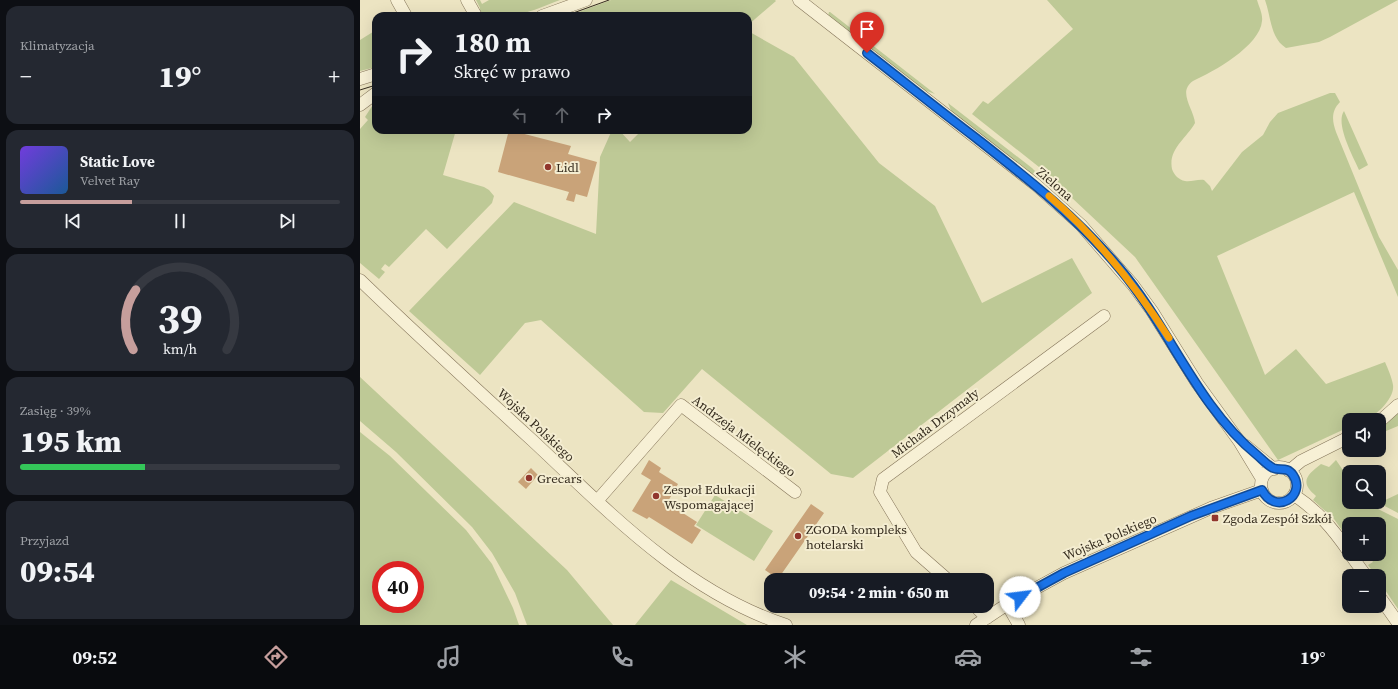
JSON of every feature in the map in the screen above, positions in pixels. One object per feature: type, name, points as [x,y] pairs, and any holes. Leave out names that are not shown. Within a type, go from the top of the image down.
[{"type":"street","points":[[397,0],[404,12]]},
{"type":"street","points":[[467,0],[474,12]]},
{"type":"street","points":[[553,12],[586,0]]},
{"type":"street","name":"Zielona","points":[[799,0],[1030,180],[1081,225],[1133,285],[1152,311],[1196,383],[1239,441],[1262,484]]},
{"type":"street","points":[[360,79],[372,75]]},
{"type":"street","points":[[360,105],[372,96]]},
{"type":"street","points":[[360,110],[372,97]]},
{"type":"street","name":"Wojska Polskiego","points":[[360,280],[637,537],[698,582],[737,605],[786,625]]},
{"type":"street","name":"Michała Drzymały","points":[[940,573],[916,552],[880,492],[883,479],[1104,316]]},
{"type":"street","name":"Andrzeja Mielęckiego","points":[[597,501],[681,405],[795,492]]},
{"type":"street","points":[[1386,416],[1398,405]]},
{"type":"street","name":"Zielona","points":[[1239,441],[1274,469]]},
{"type":"street","points":[[1290,471],[1301,461],[1342,441]]},
{"type":"street","points":[[1286,468],[1290,471],[1294,475],[1296,485],[1294,495],[1286,501],[1276,502],[1268,498],[1262,484],[1267,472],[1274,469],[1286,468]]},
{"type":"street","name":"Wojska Polskiego","points":[[976,625],[1007,604],[1064,573],[1262,484]]},
{"type":"street","points":[[1294,495],[1306,503],[1330,525],[1342,542]]},
{"type":"street","points":[[1007,604],[1019,625]]},
{"type":"street","points":[[1386,606],[1398,623]]},
{"type":"street","points":[[982,613],[987,618]]},
{"type":"green space","points":[[476,0],[480,0],[482,4],[489,0],[560,0],[528,12],[480,12],[480,8]]},
{"type":"green space","points":[[611,0],[776,1],[752,22],[752,12],[579,12]]},
{"type":"green space","points":[[1047,0],[1257,0],[1262,21],[1253,40],[1245,49],[1223,65],[1193,81],[1188,85],[1186,90],[1186,95],[1195,123],[1175,150],[1171,162],[1172,169],[1181,180],[1204,180],[1210,186],[1212,191],[1242,152],[1263,135],[1270,122],[1278,113],[1330,93],[1335,93],[1340,102],[1335,109],[1333,116],[1335,128],[1379,237],[1398,270],[1398,297],[1354,192],[1217,256],[1265,375],[1296,349],[1326,384],[1385,362],[1392,379],[1393,390],[1388,401],[1376,413],[1342,413],[1342,430],[1278,460],[1135,257],[1039,167],[972,114],[983,101],[988,104],[1073,29]]},
{"type":"green space","points":[[1265,0],[1398,0],[1319,42],[1286,48],[1277,39],[1274,33]]},
{"type":"green space","points":[[829,12],[935,94],[924,90],[828,16]]},
{"type":"green space","points":[[372,32],[372,68],[360,71],[360,40]]},
{"type":"green space","points":[[752,33],[794,57],[879,163],[935,206],[982,303],[1072,258],[1092,293],[853,478],[831,474],[702,369],[663,413],[644,412],[541,320],[525,323],[480,375],[409,311],[514,202],[596,234],[600,157],[610,134],[623,134],[630,142],[638,134],[752,134]]},
{"type":"green space","points":[[948,103],[1032,168],[1035,171],[1032,175],[952,113]]},
{"type":"green space","points":[[372,106],[372,134],[455,134],[443,175],[484,187],[494,196],[492,203],[447,249],[426,229],[389,267],[385,264],[381,269],[385,272],[379,279],[360,263],[360,129],[368,120],[365,117]]},
{"type":"green space","points":[[1344,111],[1368,165],[1359,170],[1343,132],[1342,117]]},
{"type":"green space","points":[[360,377],[567,570],[613,625],[527,625],[515,593],[492,553],[472,527],[396,452],[360,421]]},
{"type":"green space","points":[[1398,412],[1398,426],[1386,431],[1386,424]]},
{"type":"green space","points":[[360,432],[390,456],[466,530],[492,564],[513,608],[519,625],[360,625]]},
{"type":"green space","points":[[1336,460],[1342,469],[1342,509],[1378,509],[1398,519],[1398,609],[1386,591],[1386,569],[1371,569],[1368,565],[1372,561],[1386,561],[1386,517],[1342,517],[1342,530],[1334,519],[1313,500],[1316,496],[1306,483],[1309,475],[1321,464],[1329,467]]},
{"type":"green space","points":[[1398,494],[1398,513],[1386,507],[1386,500]]},
{"type":"green space","points":[[715,495],[773,531],[754,561],[696,525]]},
{"type":"green space","points":[[671,580],[747,625],[635,625]]},
{"type":"building","name":"Lidl","points":[[508,134],[524,134],[571,146],[568,154],[597,162],[587,197],[576,194],[574,202],[566,200],[569,192],[498,172]]},
{"type":"building","name":"Zespoł Edukacji Wspomagającej","points":[[649,460],[661,468],[659,472],[678,484],[667,503],[697,522],[694,526],[701,530],[692,544],[649,517],[647,519],[632,511],[651,480],[641,474]]},
{"type":"building","name":"Grecars","points":[[531,468],[538,475],[526,489],[518,482]]},
{"type":"building","name":"ZGODA kompleks hotelarski","points":[[811,504],[824,513],[782,573],[769,573],[765,570]]},
{"type":"tram line","points":[[576,12],[609,0]]},
{"type":"tram line","points":[[360,90],[372,86]]},
{"type":"slow traffic","points":[[1049,196],[1081,225],[1121,269],[1152,311],[1169,338]]},
{"type":"place","name":"Lidl","points":[[548,167]]},
{"type":"place","name":"Grecars","points":[[529,478]]},
{"type":"place","name":"Zespoł Edukacji Wspomagającej","points":[[656,496]]},
{"type":"place","name":"Zgoda Zespół Szkół","points":[[1215,518]]},
{"type":"place","name":"ZGODA kompleks hotelarski","points":[[798,536]]},
{"type":"route","points":[[867,53],[1035,184],[1081,225],[1121,269],[1133,285],[1152,311],[1196,383],[1239,441],[1274,469],[1286,468],[1294,475],[1296,490],[1294,495],[1286,501],[1272,501],[1264,495],[1262,490],[1235,499],[1191,516],[1064,573],[1041,584],[1020,597]]}]
